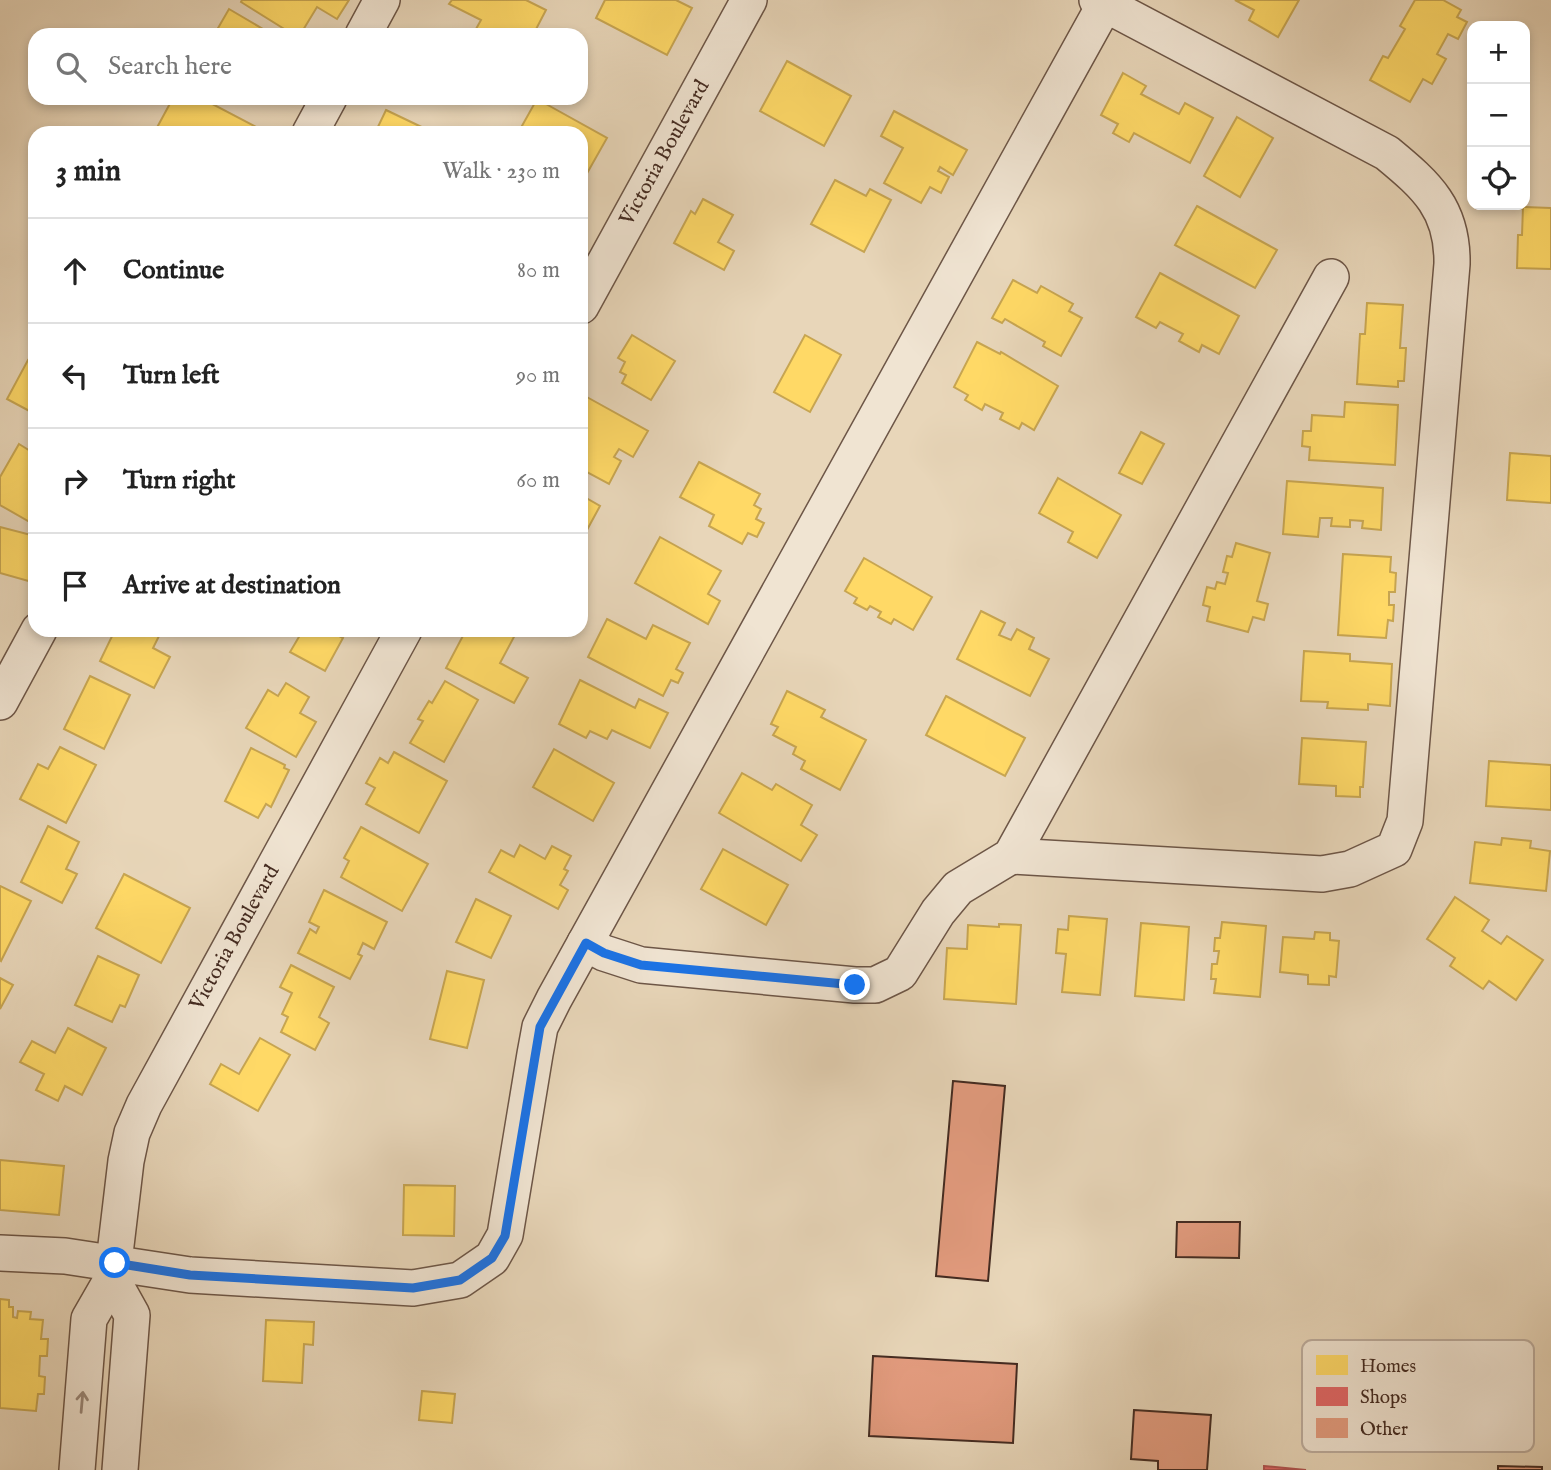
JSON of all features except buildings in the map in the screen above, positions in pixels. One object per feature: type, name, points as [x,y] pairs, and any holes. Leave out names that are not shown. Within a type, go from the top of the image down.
[{"type":"street","points":[[367,28],[382,0]]},
{"type":"street","name":"Victoria Boulevard","points":[[588,293],[749,0]]},
{"type":"street","points":[[0,1253],[65,1256],[114,1271],[413,1288],[460,1280],[492,1258],[505,1236],[540,1027],[1101,2],[1387,152],[1427,189],[1452,238],[1405,821],[1394,849],[1350,869],[1322,874],[1011,856]]},
{"type":"street","points":[[314,126],[325,105]]},
{"type":"street","points":[[586,943],[604,953],[641,965],[855,985],[875,985],[900,973],[938,912],[958,888],[1011,856],[1331,278]]},
{"type":"street","points":[[0,702],[35,637]]},
{"type":"street","name":"Victoria Boulevard","points":[[77,1470],[89,1319],[114,1271],[126,1161],[132,1133],[144,1105],[400,637]]},
{"type":"street","points":[[114,1271],[132,1315],[120,1470]]},
{"type":"route","points":[[115,1263],[190,1275],[413,1288],[460,1280],[492,1258],[505,1236],[540,1027],[586,943],[604,953],[641,965],[855,985]]}]
